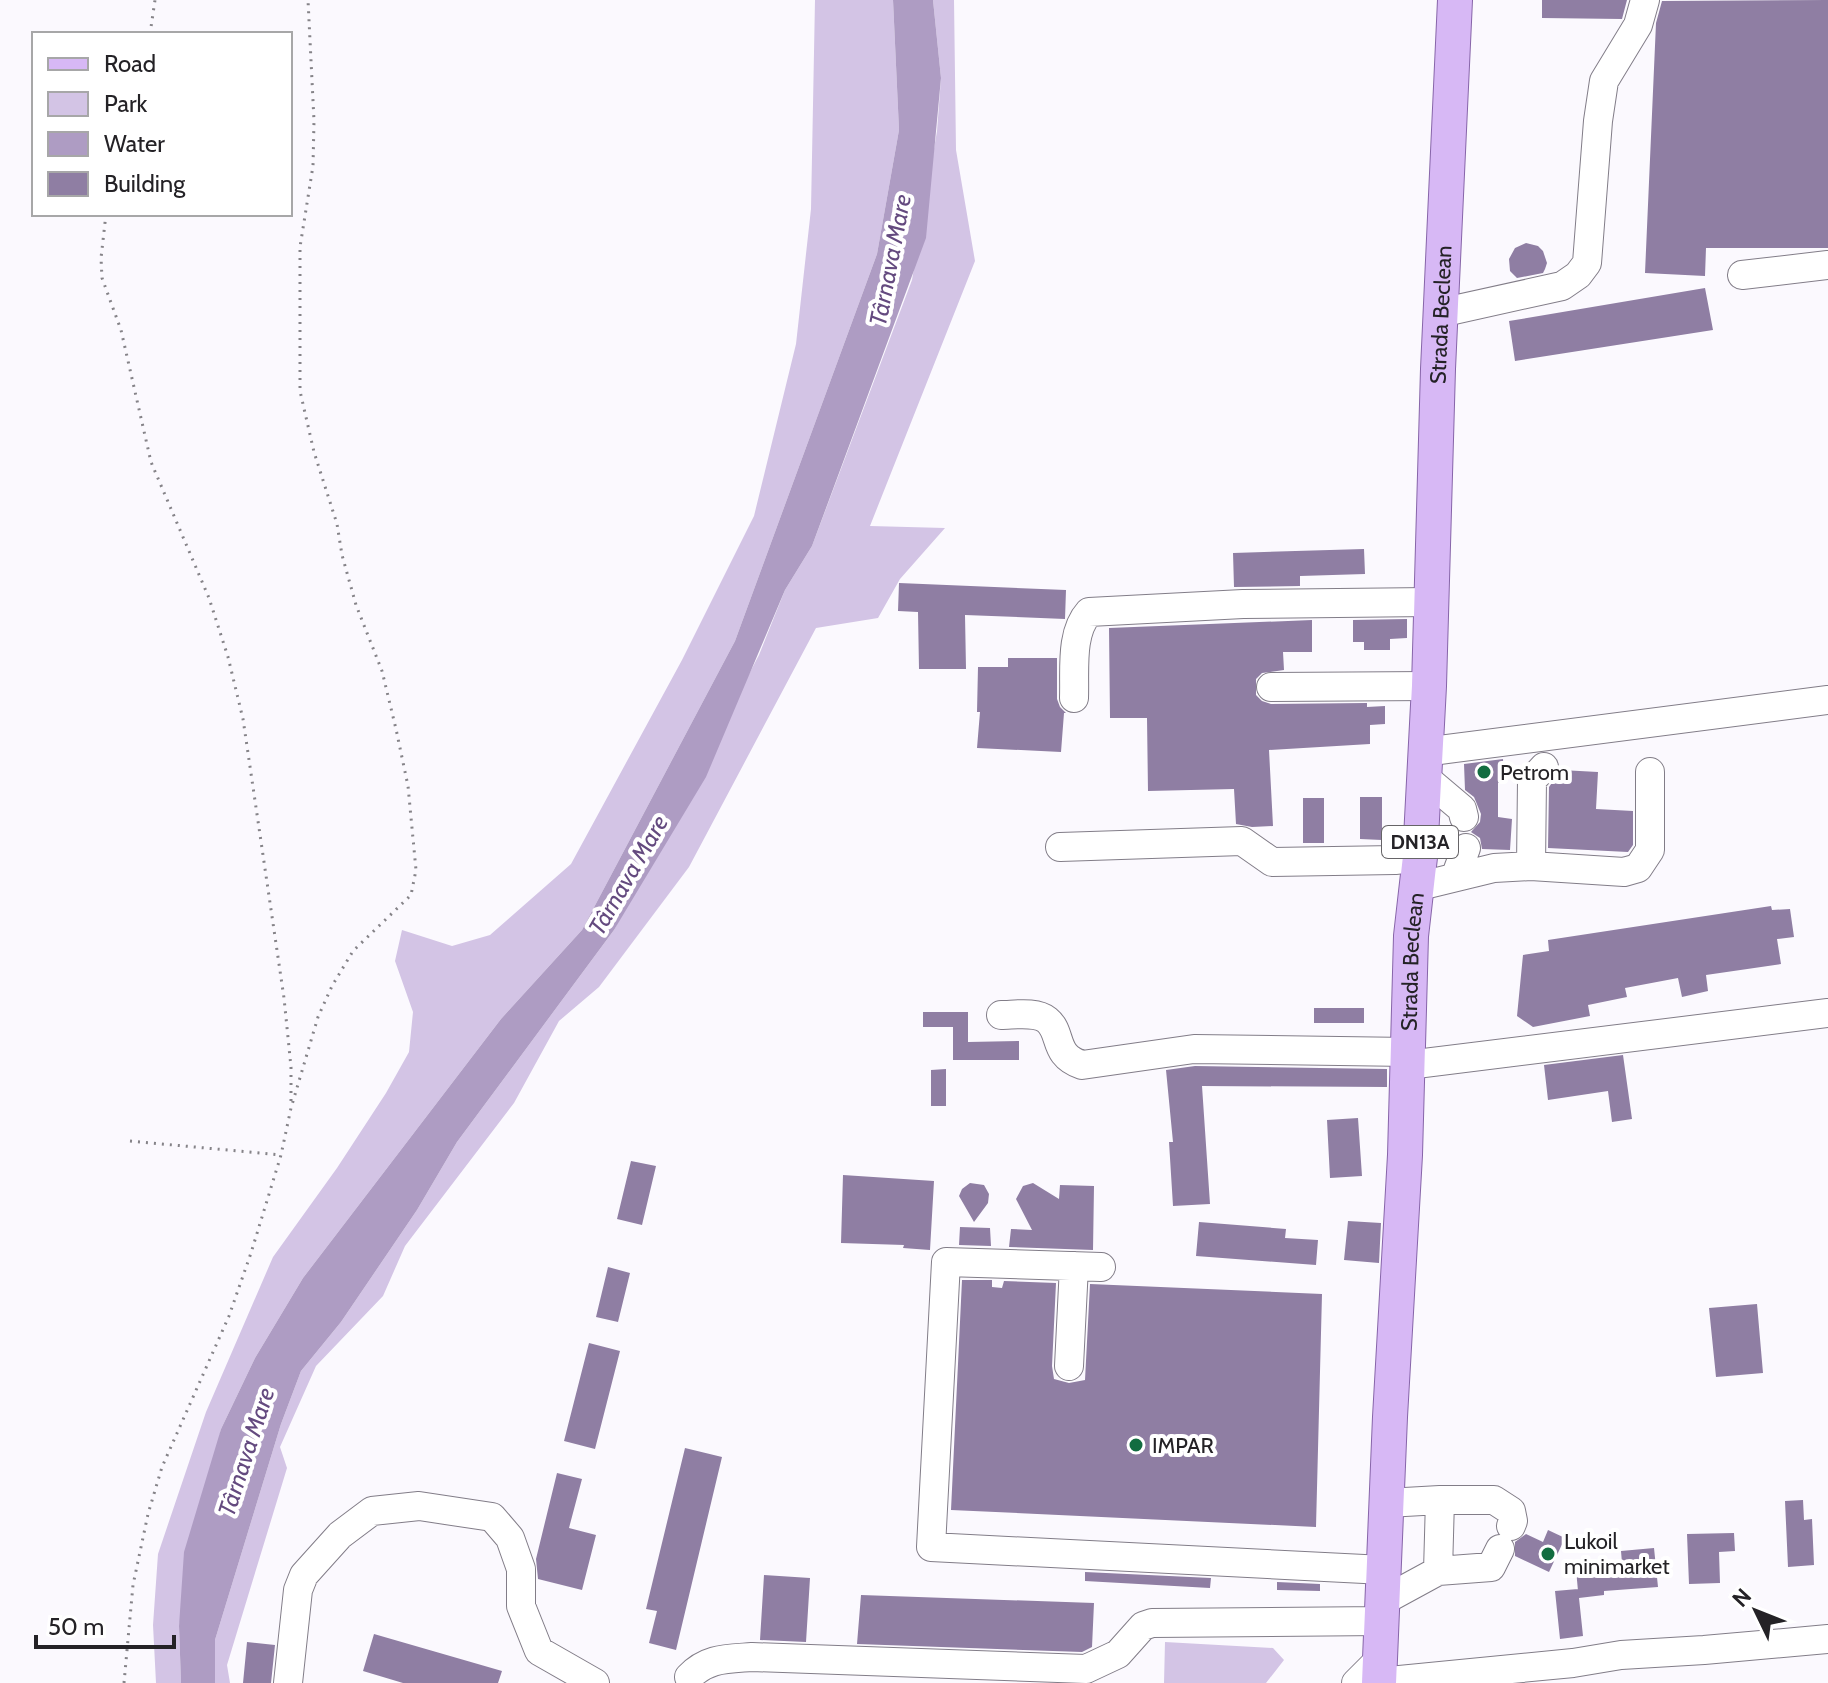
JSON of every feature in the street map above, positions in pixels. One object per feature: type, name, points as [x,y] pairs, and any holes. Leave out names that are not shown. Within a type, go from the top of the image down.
[{"type":"main road","name":"Strada Beclean","points":[[1374,1677],[1387,1503],[1409,1058],[1411,936],[1429,686],[1429,602],[1455,0]]},
{"type":"street","points":[[1440,313],[1562,286],[1578,275],[1587,263],[1604,81],[1638,25],[1645,0]]},
{"type":"street","points":[[1742,275],[1828,265]]},
{"type":"street","points":[[1074,698],[1075,650],[1081,621],[1089,612],[1243,604],[1429,602]]},
{"type":"street","points":[[1271,687],[1429,686]]},
{"type":"street","points":[[1424,764],[1828,700]]},
{"type":"street","points":[[1424,764],[1462,809],[1464,817]]},
{"type":"street","points":[[1531,866],[1532,780],[1544,767]]},
{"type":"street","points":[[1060,847],[1242,841],[1272,862],[1395,860],[1418,872],[1456,875],[1494,868],[1531,866],[1624,872],[1638,868],[1650,850],[1650,772]]},
{"type":"street","points":[[1456,875],[1466,848]]},
{"type":"street","points":[[1001,1015],[1030,1015],[1048,1021],[1064,1054],[1082,1065],[1194,1049],[1409,1058],[1828,1013]]},
{"type":"street","points":[[1069,1366],[1088,1267],[946,1262],[931,1547],[1382,1598]]},
{"type":"street","points":[[1438,1571],[1440,1500]]},
{"type":"street","points":[[689,1677],[700,1666],[716,1659],[752,1657],[1086,1669],[1118,1654],[1143,1626],[1152,1623],[1382,1598],[1438,1571],[1491,1567],[1513,1516],[1511,1511],[1494,1500],[1387,1503]]},
{"type":"street","points":[[288,1683],[298,1590],[304,1575],[340,1535],[372,1511],[419,1506],[492,1517],[510,1538],[521,1569],[521,1606],[539,1651],[595,1683]]},
{"type":"street","points":[[1374,1677],[1573,1663],[1621,1655],[1828,1639]]},
{"type":"path","points":[[150,32],[155,0]]},
{"type":"path","points":[[124,1683],[133,1585],[162,1467],[229,1316],[281,1155],[291,1108],[318,1017],[353,951],[411,895],[416,870],[408,786],[382,671],[356,605],[300,391],[300,247],[313,166],[314,121],[308,0]]},
{"type":"path","points":[[106,216],[102,278],[121,330],[151,462],[209,598],[243,719],[284,998],[291,1067],[291,1108]]},
{"type":"path","points":[[130,1141],[281,1155]]},
{"type":"green space","points":[[815,0],[893,0],[899,130],[877,254],[735,641],[582,930],[501,1019],[303,1278],[255,1358],[221,1429],[179,1626],[181,1683],[156,1683],[153,1625],[158,1554],[206,1412],[273,1257],[337,1168],[409,1052],[413,1012],[395,961],[402,930],[452,946],[490,935],[571,864],[682,660],[754,516],[796,344],[811,209]]},
{"type":"green space","points":[[933,0],[954,0],[956,150],[975,261],[870,526],[945,528],[900,579],[878,618],[816,628],[689,867],[599,987],[559,1021],[514,1103],[405,1246],[383,1296],[316,1366],[280,1447],[287,1468],[227,1665],[230,1683],[215,1683],[215,1640],[281,1424],[301,1371],[341,1322],[417,1210],[457,1142],[614,930],[759,655],[785,590],[812,546],[912,280],[937,131],[941,78]]},
{"type":"green space","points":[[1165,1642],[1273,1648],[1284,1660],[1266,1683],[1164,1683]]},
{"type":"water","name":"Târnava Mare","points":[[893,0],[933,0],[941,78],[926,238],[812,546],[785,590],[706,777],[614,930],[457,1142],[417,1210],[341,1322],[301,1371],[281,1424],[215,1640],[215,1683],[181,1683],[179,1626],[184,1552],[221,1429],[255,1358],[303,1278],[501,1019],[582,930],[735,641],[877,254],[899,130]]},
{"type":"building","points":[[1542,0],[1627,0],[1622,19],[1542,18]]},
{"type":"building","points":[[1828,0],[1828,248],[1706,248],[1705,276],[1645,273],[1656,23],[1662,1]]},
{"type":"building","points":[[1526,243],[1538,246],[1547,263],[1543,273],[1517,278],[1510,271],[1509,259],[1515,248]]},
{"type":"building","points":[[1705,288],[1713,330],[1515,361],[1509,321]]},
{"type":"building","points":[[1364,549],[1365,574],[1300,576],[1300,586],[1234,587],[1233,553]]},
{"type":"building","points":[[899,583],[1066,590],[1065,619],[965,615],[966,669],[919,669],[918,612],[898,611]]},
{"type":"building","points":[[1407,619],[1407,638],[1390,639],[1390,650],[1364,650],[1364,642],[1353,642],[1353,620]]},
{"type":"building","points":[[1312,620],[1312,652],[1283,652],[1284,670],[1262,673],[1256,679],[1256,695],[1271,704],[1367,703],[1367,707],[1385,706],[1385,724],[1370,725],[1370,744],[1269,750],[1273,826],[1236,824],[1234,789],[1148,791],[1147,718],[1110,718],[1109,628]]},
{"type":"building","points":[[1008,658],[1057,658],[1057,699],[1066,713],[1061,752],[977,748],[980,712],[977,712],[978,667],[1008,667]]},
{"type":"building","points":[[1503,759],[1504,783],[1498,783],[1498,817],[1512,819],[1510,850],[1482,849],[1480,838],[1471,832],[1480,822],[1481,814],[1474,797],[1465,790],[1464,764]]},
{"type":"building","points":[[1561,770],[1598,772],[1596,809],[1633,811],[1633,845],[1628,852],[1548,848],[1549,787]]},
{"type":"building","points":[[1360,797],[1382,797],[1382,840],[1360,839]]},
{"type":"building","points":[[1303,798],[1324,798],[1324,843],[1303,843]]},
{"type":"building","points":[[1771,906],[1772,910],[1790,909],[1794,937],[1777,939],[1781,964],[1706,975],[1708,991],[1682,997],[1678,978],[1625,988],[1627,997],[1588,1005],[1590,1016],[1533,1027],[1517,1016],[1523,955],[1549,951],[1548,940]]},
{"type":"building","points":[[1314,1008],[1364,1008],[1364,1023],[1314,1023]]},
{"type":"building","points":[[923,1012],[968,1012],[968,1042],[1019,1041],[1019,1060],[953,1060],[953,1027],[923,1027]]},
{"type":"building","points":[[1623,1055],[1632,1119],[1612,1122],[1608,1091],[1548,1100],[1544,1065]]},
{"type":"building","points":[[1195,1066],[1387,1069],[1387,1087],[1202,1086],[1210,1204],[1173,1206],[1169,1142],[1173,1142],[1166,1070]]},
{"type":"building","points":[[946,1069],[946,1106],[931,1106],[931,1070]]},
{"type":"building","points":[[1358,1118],[1362,1176],[1330,1178],[1327,1120]]},
{"type":"building","points":[[631,1161],[656,1166],[642,1225],[617,1219]]},
{"type":"building","points":[[843,1175],[934,1181],[930,1250],[903,1248],[904,1245],[841,1243]]},
{"type":"building","points":[[970,1183],[984,1185],[989,1194],[988,1203],[974,1222],[959,1196]]},
{"type":"building","points":[[1033,1183],[1059,1199],[1060,1185],[1094,1186],[1093,1250],[1009,1247],[1011,1229],[1032,1230],[1016,1199],[1023,1186]]},
{"type":"building","points":[[1348,1221],[1381,1223],[1379,1263],[1344,1260]]},
{"type":"building","points":[[1199,1222],[1286,1229],[1285,1238],[1318,1240],[1316,1265],[1196,1256]]},
{"type":"building","points":[[960,1227],[990,1228],[991,1246],[959,1245]]},
{"type":"building","points":[[608,1267],[630,1273],[618,1322],[596,1317]]},
{"type":"building","name":"IMPAR","points":[[962,1280],[992,1280],[992,1287],[1002,1288],[1004,1281],[1056,1283],[1052,1366],[1054,1379],[1069,1383],[1085,1380],[1090,1284],[1322,1294],[1316,1527],[951,1510]]},
{"type":"building","points":[[1757,1304],[1763,1373],[1716,1377],[1709,1308]]},
{"type":"building","points":[[589,1343],[620,1351],[595,1449],[564,1441]]},
{"type":"building","points":[[685,1448],[722,1457],[676,1650],[649,1643],[657,1611],[646,1609]]},
{"type":"building","points":[[557,1473],[582,1479],[569,1528],[596,1535],[582,1590],[538,1579],[536,1559]]},
{"type":"building","points":[[1803,1500],[1804,1520],[1812,1519],[1814,1565],[1788,1567],[1785,1501]]},
{"type":"building","points":[[1548,1530],[1565,1538],[1549,1572],[1515,1556],[1515,1542],[1526,1534],[1543,1542]]},
{"type":"building","points":[[1734,1533],[1735,1551],[1719,1552],[1720,1583],[1689,1584],[1687,1534]]},
{"type":"building","points":[[1654,1548],[1658,1587],[1604,1591],[1604,1595],[1579,1598],[1583,1636],[1560,1639],[1555,1591],[1578,1589],[1576,1569],[1622,1563],[1621,1551]]},
{"type":"building","points":[[1085,1572],[1211,1578],[1210,1588],[1085,1581]]},
{"type":"building","points":[[764,1575],[810,1578],[806,1642],[760,1640]]},
{"type":"building","points":[[1277,1582],[1320,1584],[1320,1591],[1277,1590]]},
{"type":"building","points":[[861,1595],[1094,1603],[1092,1647],[1082,1652],[857,1644]]},
{"type":"building","points":[[374,1634],[502,1671],[498,1683],[403,1683],[363,1671]]},
{"type":"building","points":[[247,1642],[275,1645],[271,1683],[243,1683]]},
{"type":"place","name":"Petrom","points":[[1484,772]]},
{"type":"place","name":"IMPAR","points":[[1136,1445]]},
{"type":"place","name":"Lukoil minimarket","points":[[1548,1554]]}]
